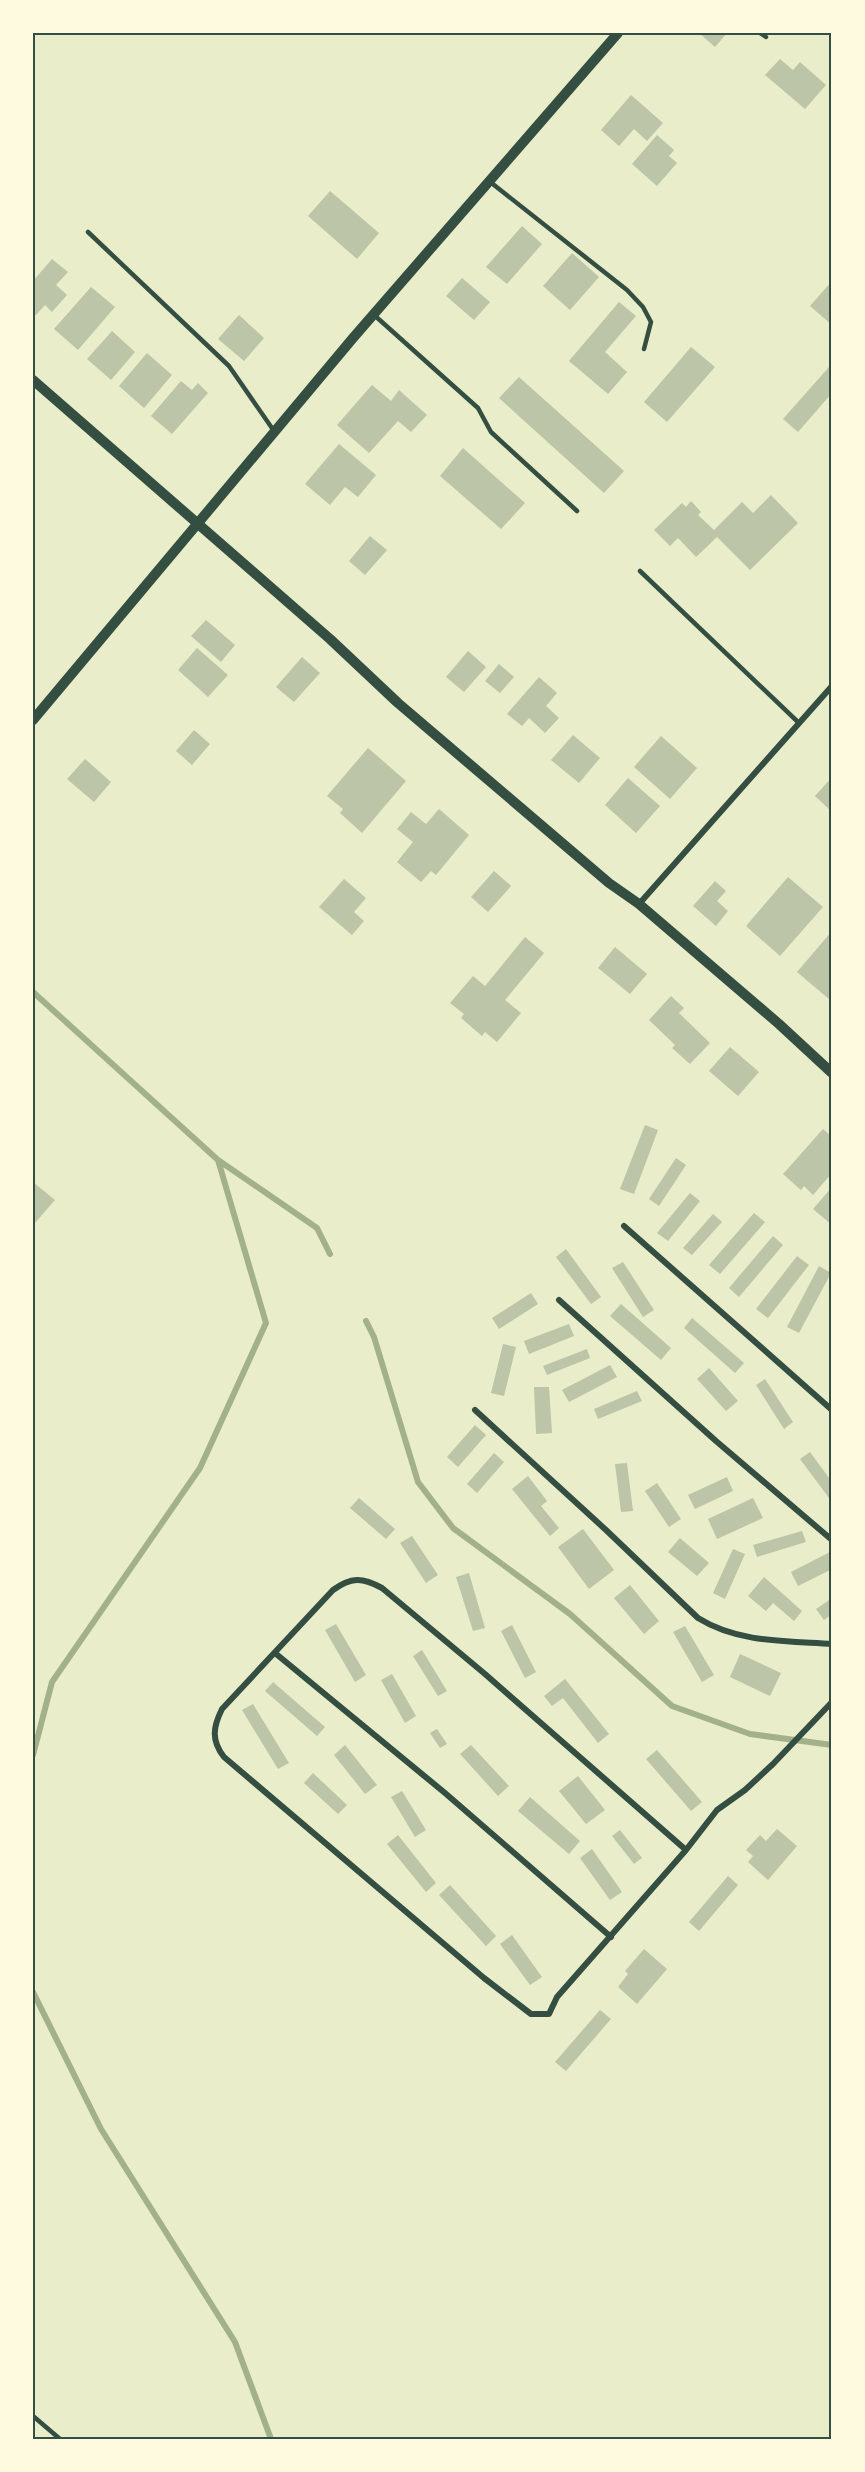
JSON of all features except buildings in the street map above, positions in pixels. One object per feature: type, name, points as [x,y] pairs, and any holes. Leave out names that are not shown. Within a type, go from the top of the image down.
[{"type":"street","points":[[33,720],[274,431],[618,33]]},
{"type":"street","points":[[33,380],[330,639],[398,703],[609,883],[639,904],[779,1024],[832,1073]]},
{"type":"street","points":[[639,904],[832,686]]},
{"type":"street","points":[[624,1226],[832,1410]]},
{"type":"street","points":[[560,1300],[716,1441],[832,1540]]},
{"type":"street","points":[[474,1410],[606,1530],[698,1618],[715,1629],[754,1639],[832,1644]]},
{"type":"street","points":[[686,1850],[485,1674],[382,1588],[370,1582],[346,1581],[333,1590],[222,1709],[213,1733],[217,1747],[224,1756],[484,1978],[531,2014],[549,2014],[557,1997],[686,1850],[717,1810],[745,1790],[773,1764],[832,1702]]},
{"type":"street","points":[[275,1653],[445,1793],[610,1937]]},
{"type":"lane","points":[[760,33],[766,37]]},
{"type":"lane","points":[[489,181],[627,291],[643,307],[651,322],[644,349]]},
{"type":"lane","points":[[88,231],[229,366],[274,431]]},
{"type":"lane","points":[[374,314],[478,408],[491,432],[577,511]]},
{"type":"lane","points":[[640,571],[800,723]]},
{"type":"lane","points":[[33,2416],[60,2439]]},
{"type":"waterway","points":[[33,992],[218,1160],[317,1228],[330,1254]]},
{"type":"waterway","points":[[33,1755],[52,1682],[200,1468],[266,1323],[218,1160]]},
{"type":"waterway","points":[[366,1321],[374,1337],[418,1482],[453,1528],[570,1614],[672,1706],[750,1734],[832,1745]]},
{"type":"waterway","points":[[33,1992],[101,2129],[235,2342],[271,2439]]}]
